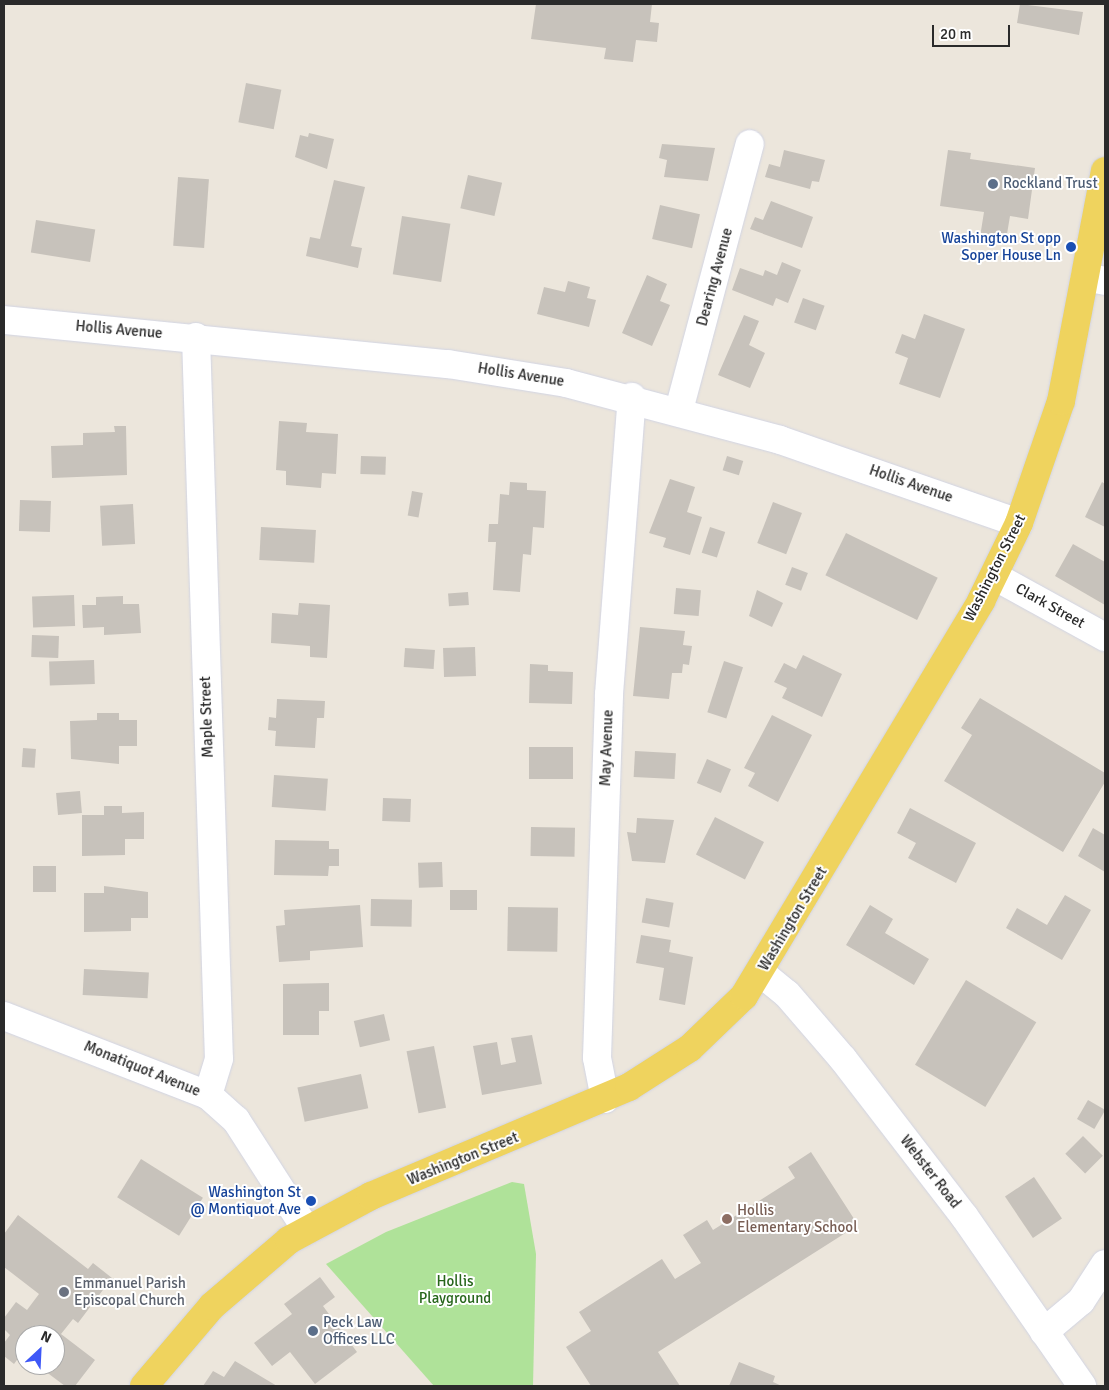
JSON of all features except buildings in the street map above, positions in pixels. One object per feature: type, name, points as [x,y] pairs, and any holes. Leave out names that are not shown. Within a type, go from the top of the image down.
[{"type":"main road","name":"Washington Street","points":[[144,1386],[231,1287],[306,1229],[371,1196],[605,1099],[690,1048],[735,1006],[761,973],[994,576],[1019,523],[1061,401],[1095,279],[1105,171]]},
{"type":"street","name":"Dearing Avenue","points":[[679,410],[750,144]]},
{"type":"street","name":"Hollis Avenue","points":[[4,320],[196,337],[507,372],[632,397],[808,449],[1019,523]]},
{"type":"street","name":"Maple Street","points":[[196,337],[220,1059],[208,1095]]},
{"type":"street","name":"May Avenue","points":[[605,1099],[596,1058],[608,713],[632,397]]},
{"type":"street","name":"Clark Street","points":[[994,576],[1105,637]]},
{"type":"street","name":"Webster Road","points":[[761,973],[787,994],[843,1059],[964,1216],[1082,1386]]},
{"type":"street","name":"Monatiquot Avenue","points":[[4,1016],[208,1095],[236,1120],[306,1229]]},
{"type":"street","points":[[1044,1332],[1081,1301],[1105,1264]]},
{"type":"green space","name":"Hollis Playground","points":[[512,1182],[524,1184],[536,1254],[533,1386],[434,1386],[326,1264],[386,1232]]},
{"type":"place","name":"Rockland Trust","points":[[993,184]]},
{"type":"place","name":"Washington St opp Soper House Ln","points":[[1071,247]]},
{"type":"place","name":"Washington St @ Montiquot Ave","points":[[311,1201]]},
{"type":"place","name":"Hollis Elementary School","points":[[727,1219]]},
{"type":"place","name":"Emmanuel Parish Episcopal Church","points":[[64,1292]]},
{"type":"place","name":"Peck Law Offices LLC","points":[[313,1331]]}]
